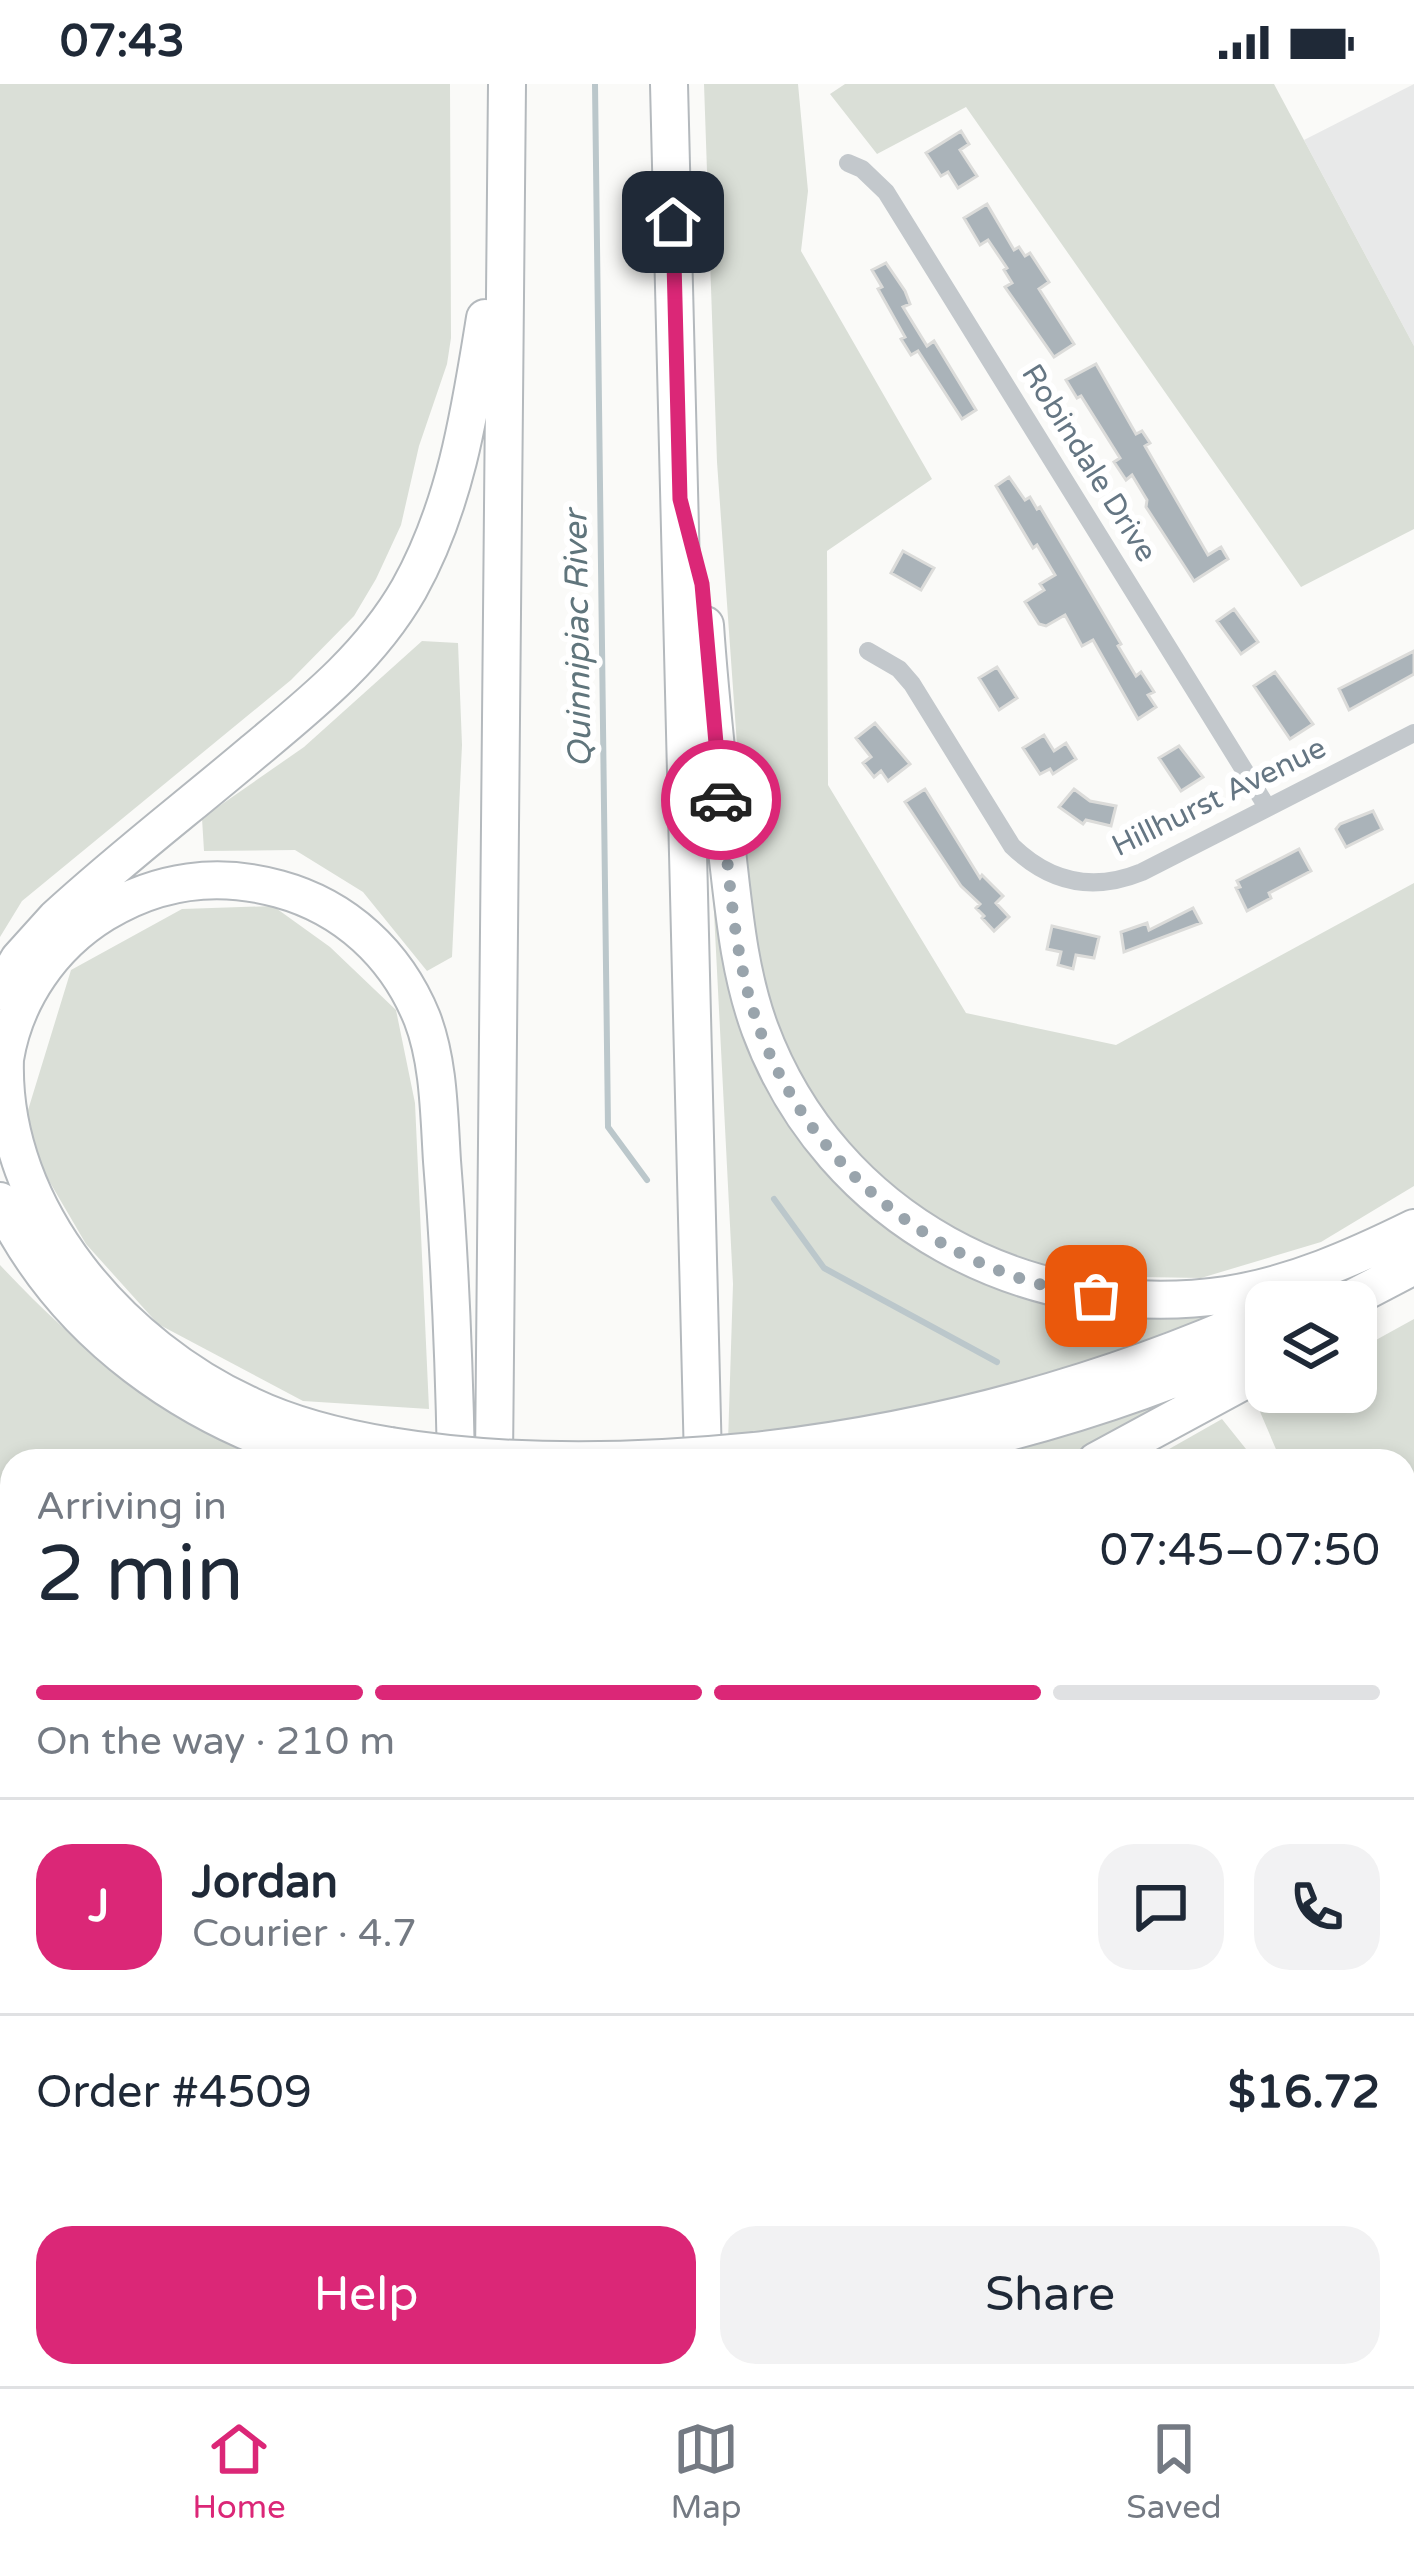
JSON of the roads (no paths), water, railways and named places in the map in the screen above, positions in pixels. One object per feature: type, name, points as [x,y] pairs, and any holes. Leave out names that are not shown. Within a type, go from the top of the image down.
[{"type":"highway","points":[[494,1449],[507,84]]},
{"type":"highway","points":[[669,84],[703,1449]]},
{"type":"highway","points":[[0,991],[19,959],[56,917],[323,694],[364,652],[398,607],[428,550],[455,473],[473,404],[487,305],[505,239]]},
{"type":"highway","points":[[680,499],[702,584],[721,798],[746,982],[769,1052],[794,1100],[852,1174],[910,1224],[967,1258],[1033,1283],[1115,1298],[1191,1299],[1263,1288],[1412,1242]]},
{"type":"highway","points":[[412,1449],[331,1434],[266,1413],[168,1360],[118,1318],[85,1282],[27,1198],[3,1115],[4,1067],[11,1034],[31,987],[54,956],[82,928],[128,900],[190,881],[229,880],[284,890],[349,922],[373,941],[404,983],[426,1029],[437,1090],[456,1449]]},
{"type":"highway","points":[[0,1201],[49,1280],[92,1328],[140,1370],[223,1423],[296,1449]]},
{"type":"highway","points":[[1328,1281],[1412,1242]]},
{"type":"highway","points":[[1368,1281],[1412,1242]]},
{"type":"highway","points":[[1377,1308],[1414,1288]]},
{"type":"highway","points":[[769,1449],[885,1432],[1025,1401],[1142,1363],[1245,1321]]},
{"type":"highway","points":[[932,1449],[1084,1410],[1245,1349]]},
{"type":"highway","points":[[1118,1449],[1245,1380]]},
{"type":"street","name":"Robindale Drive","points":[[848,164],[886,192],[1267,807]]},
{"type":"street","name":"Hillhurst Avenue","points":[[868,651],[899,669],[912,684],[1012,846],[1049,874],[1094,885],[1118,881],[1414,733]]},
{"type":"waterway","name":"Quinnipiac River","points":[[595,84],[608,1127],[647,1180]]},
{"type":"waterway","name":"Quinnipiac River","points":[[774,1199],[824,1268],[997,1362]]}]
